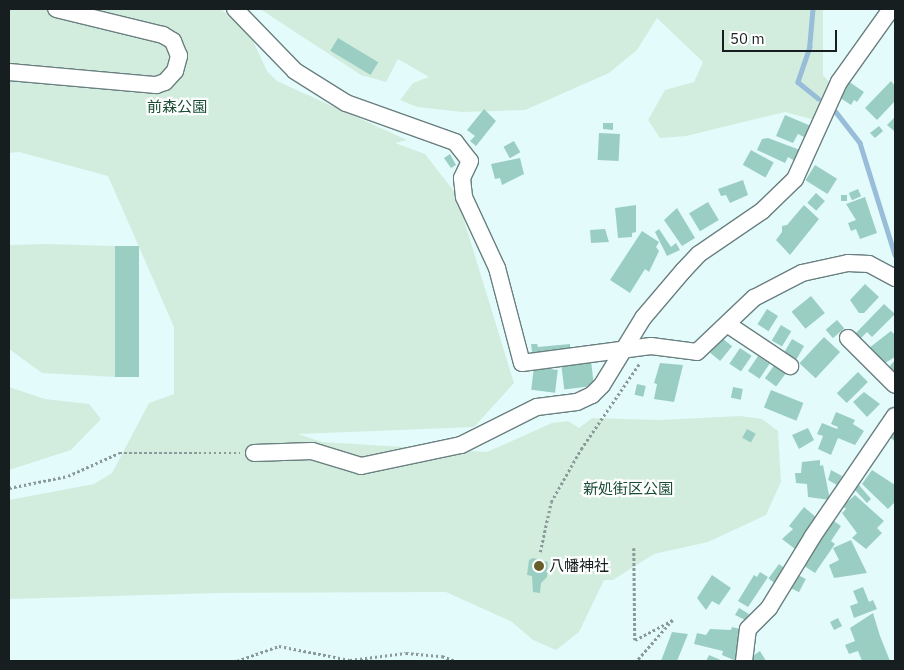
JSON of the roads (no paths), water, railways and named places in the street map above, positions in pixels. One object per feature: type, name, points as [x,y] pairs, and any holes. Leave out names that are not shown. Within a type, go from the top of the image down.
[{"type":"street","points":[[9,72],[156,86],[165,82],[175,71],[179,56],[173,41],[163,35],[56,9]]},
{"type":"street","points":[[235,9],[295,71],[346,103],[456,142],[470,161],[462,178],[464,197],[497,268],[522,363],[623,352],[651,346],[697,352],[754,298],[802,273],[848,263],[869,264],[895,278]]},
{"type":"street","points":[[254,453],[312,451],[361,466],[461,445],[537,407],[577,402],[592,395],[623,352],[643,318],[699,254],[762,210],[795,179],[839,82],[891,9]]},
{"type":"street","points":[[727,324],[790,366]]},
{"type":"street","points":[[848,338],[895,384]]},
{"type":"street","points":[[744,661],[748,628],[769,608],[824,520],[895,416]]},
{"type":"waterway","points":[[813,9],[810,47],[798,82],[818,98]]},
{"type":"waterway","points":[[836,112],[860,143],[895,255]]},
{"type":"place","name":"八幡神社","points":[[539,566]]},
{"type":"park label","name":"前森公園","points":[[177,107]]},
{"type":"park label","name":"新処街区公園","points":[[628,489]]}]
